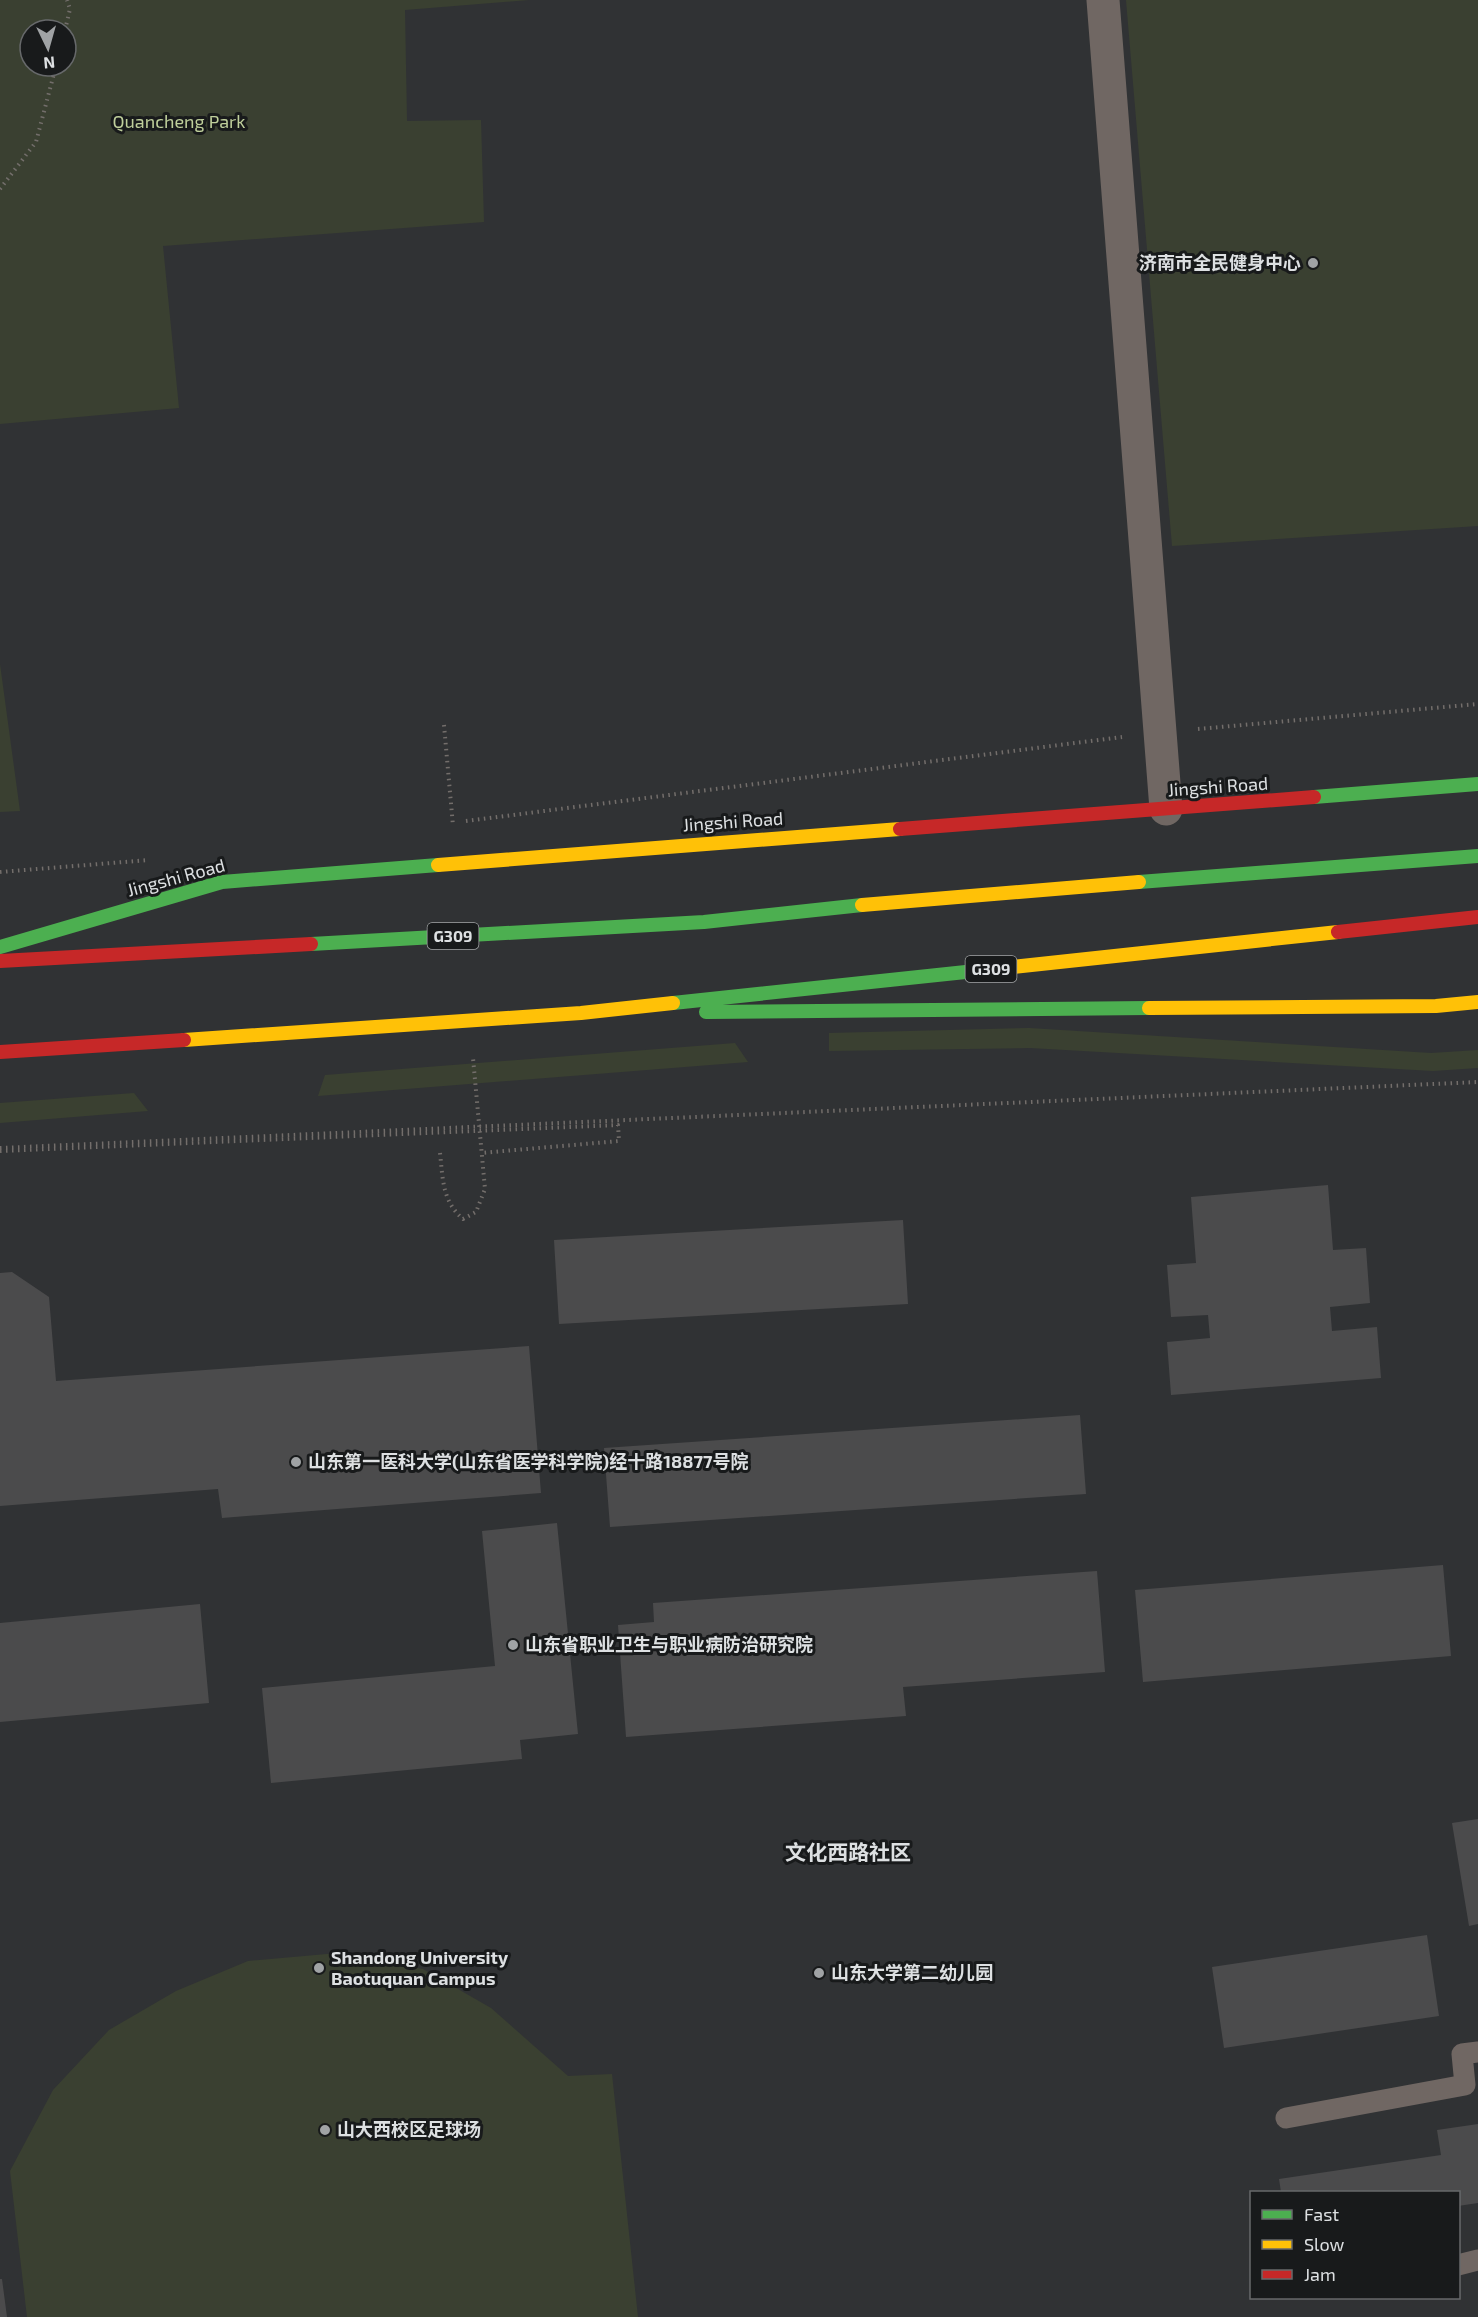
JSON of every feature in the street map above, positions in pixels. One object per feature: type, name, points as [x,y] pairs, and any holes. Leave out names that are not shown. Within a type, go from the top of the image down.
[{"type":"main road","name":"Jingshi Road","points":[[0,947],[222,882],[1478,784]]},
{"type":"main road","name":"G309","points":[[0,961],[704,922],[906,900],[1478,856]]},
{"type":"main road","name":"G309","points":[[0,1052],[581,1013],[1478,917]]},
{"type":"main road","points":[[581,1013],[1436,1006],[1478,1002]]},
{"type":"street","points":[[1103,0],[1166,809]]},
{"type":"lane","points":[[1286,2118],[1465,2085],[1462,2054],[1478,2052]]},
{"type":"lane","points":[[1460,2264],[1478,2260]]},
{"type":"path","points":[[67,0],[70,9],[68,18]]},
{"type":"path","points":[[0,189],[36,142],[53,78]]},
{"type":"path","points":[[449,823],[1161,732],[1478,704]]},
{"type":"path","points":[[0,873],[155,860]]},
{"type":"path","points":[[0,1149],[1478,1082]]},
{"type":"path","points":[[0,1149],[618,1125],[619,1141],[481,1153]]},
{"type":"path","points":[[440,1153],[444,1191],[450,1208],[463,1219],[476,1212],[485,1189]]},
{"type":"green space","name":"Quancheng Park","points":[[0,0],[529,0],[405,10],[407,121],[481,120],[484,222],[163,246],[179,408],[0,424]]},
{"type":"green space","name":"济南市全民健身中心","points":[[1126,0],[1478,0],[1478,526],[1172,546]]},
{"type":"green space","points":[[0,664],[20,811],[0,812]]},
{"type":"green space","points":[[1029,1028],[1431,1053],[1478,1050],[1478,1068],[1433,1071],[1030,1048],[829,1051],[829,1033]]},
{"type":"green space","points":[[735,1043],[748,1062],[318,1096],[325,1075]]},
{"type":"green space","points":[[134,1093],[148,1111],[0,1123],[0,1103]]},
{"type":"green space","name":"山大西校区足球场","points":[[338,1953],[423,1969],[491,2008],[568,2076],[612,2074],[638,2317],[27,2317],[10,2171],[53,2090],[109,2030],[176,1991],[248,1961]]},
{"type":"building","points":[[1328,1185],[1333,1250],[1366,1248],[1370,1303],[1330,1307],[1332,1331],[1377,1327],[1381,1378],[1171,1395],[1167,1342],[1210,1338],[1208,1315],[1171,1317],[1167,1265],[1196,1263],[1191,1197]]},
{"type":"building","points":[[903,1220],[908,1304],[559,1324],[554,1240]]},
{"type":"building","points":[[12,1272],[49,1297],[56,1381],[529,1346],[541,1493],[222,1518],[218,1489],[0,1506],[0,1273]]},
{"type":"building","points":[[1080,1415],[1086,1494],[610,1527],[604,1448]]},
{"type":"building","points":[[557,1523],[578,1734],[520,1740],[522,1759],[271,1783],[262,1688],[495,1666],[482,1531]]},
{"type":"building","points":[[1443,1565],[1451,1656],[1143,1682],[1135,1590]]},
{"type":"building","points":[[1097,1571],[1105,1672],[903,1687],[906,1716],[626,1737],[618,1625],[654,1622],[653,1603]]},
{"type":"building","points":[[200,1604],[209,1703],[0,1722],[0,1623]]},
{"type":"building","points":[[1478,1819],[1478,1924],[1469,1926],[1452,1823]]},
{"type":"building","points":[[1427,1935],[1439,2016],[1224,2048],[1212,1967]]},
{"type":"building","points":[[1478,2124],[1478,2203],[1460,2206],[1460,2191],[1281,2191],[1279,2179],[1441,2155],[1437,2130]]},
{"type":"building","points":[[0,2279],[2,2279],[7,2317],[0,2317]]},
{"type":"traffic: fast","points":[[1314,797],[1478,784]]},
{"type":"traffic: fast","points":[[1139,882],[1478,856]]},
{"type":"traffic: fast","points":[[0,947],[222,882],[438,865]]},
{"type":"traffic: fast","points":[[311,944],[704,922],[862,905]]},
{"type":"traffic: fast","points":[[673,1003],[994,969]]},
{"type":"traffic: fast","points":[[706,1012],[1149,1008]]},
{"type":"traffic: slow","points":[[438,865],[900,829]]},
{"type":"traffic: slow","points":[[862,905],[1139,882]]},
{"type":"traffic: slow","points":[[994,969],[1338,932]]},
{"type":"traffic: slow","points":[[1149,1008],[1436,1006],[1478,1002]]},
{"type":"traffic: slow","points":[[184,1040],[581,1013],[673,1003]]},
{"type":"traffic: jam","points":[[900,829],[1314,797]]},
{"type":"traffic: jam","points":[[1338,932],[1478,917]]},
{"type":"traffic: jam","points":[[0,961],[311,944]]},
{"type":"traffic: jam","points":[[0,1052],[184,1040]]},
{"type":"place","name":"济南市全民健身中心","points":[[1313,263]]},
{"type":"place","name":"山东第一医科大学(山东省医学科学院)经十路18877号院","points":[[296,1462]]},
{"type":"place","name":"山东省职业卫生与职业病防治研究院","points":[[513,1645]]},
{"type":"place","name":"Shandong University Baotuquan Campus","points":[[319,1968]]},
{"type":"place","name":"山东大学第二幼儿园","points":[[819,1973]]},
{"type":"place","name":"山大西校区足球场","points":[[325,2130]]},
{"type":"district","name":"文化西路社区","points":[[848,1853]]}]
